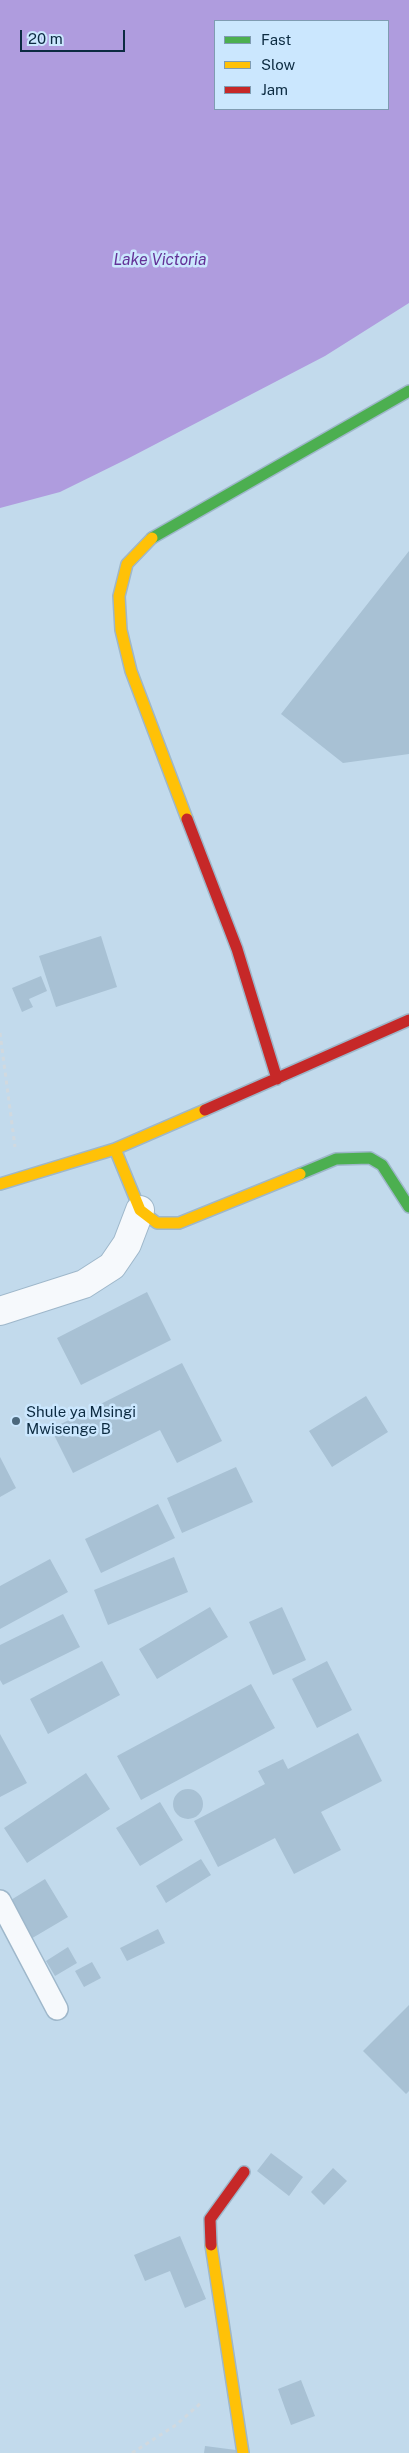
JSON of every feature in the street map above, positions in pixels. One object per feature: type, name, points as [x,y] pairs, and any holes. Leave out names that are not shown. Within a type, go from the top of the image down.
[{"type":"street","points":[[277,1078],[237,949],[131,670],[121,630],[119,596],[127,564],[154,536],[409,391]]},
{"type":"street","points":[[0,1184],[114,1150],[409,1020]]},
{"type":"street","points":[[114,1150],[140,1210],[157,1223],[179,1223],[336,1159],[357,1157],[370,1158],[382,1164],[409,1207]]},
{"type":"street","points":[[0,1311],[84,1284],[112,1266],[127,1244],[140,1210]]},
{"type":"street","points":[[243,2453],[209,2235],[210,2220],[216,2208],[244,2172]]},
{"type":"lane","points":[[0,1901],[57,2009]]},
{"type":"path","points":[[0,1033],[18,1178]]},
{"type":"path","points":[[132,2453],[176,2425],[232,2375]]},
{"type":"water","name":"Lake Victoria","points":[[0,0],[409,0],[409,303],[325,356],[60,492],[0,508]]},
{"type":"building","points":[[409,551],[409,754],[343,763],[281,714]]},
{"type":"building","points":[[101,936],[117,987],[56,1007],[39,956]]},
{"type":"building","points":[[41,976],[47,991],[29,999],[33,1007],[22,1012],[12,988]]},
{"type":"building","points":[[147,1292],[171,1340],[81,1385],[57,1338]]},
{"type":"building","points":[[182,1363],[222,1441],[177,1463],[160,1430],[73,1473],[51,1429]]},
{"type":"building","points":[[366,1396],[388,1432],[332,1467],[309,1431]]},
{"type":"building","points":[[0,1457],[16,1488],[0,1497]]},
{"type":"building","points":[[236,1467],[253,1502],[182,1533],[167,1498]]},
{"type":"building","points":[[158,1504],[175,1538],[101,1573],[85,1539]]},
{"type":"building","points":[[174,1557],[188,1592],[108,1625],[94,1590]]},
{"type":"building","points":[[50,1559],[68,1592],[0,1629],[0,1586]]},
{"type":"building","points":[[210,1607],[228,1637],[157,1679],[139,1649]]},
{"type":"building","points":[[282,1607],[306,1660],[273,1675],[249,1622]]},
{"type":"building","points":[[63,1614],[80,1647],[3,1685],[0,1680],[0,1645]]},
{"type":"building","points":[[102,1661],[120,1695],[48,1734],[30,1699]]},
{"type":"building","points":[[327,1661],[352,1710],[317,1728],[292,1679]]},
{"type":"building","points":[[251,1684],[275,1728],[141,1800],[117,1756]]},
{"type":"building","points":[[358,1733],[382,1781],[321,1812],[341,1850],[294,1874],[275,1838],[218,1867],[194,1821],[265,1784],[258,1771],[283,1759],[288,1769]]},
{"type":"building","points":[[0,1734],[27,1783],[0,1797]]},
{"type":"building","points":[[86,1773],[110,1809],[27,1863],[4,1828]]},
{"type":"building","points":[[188,1789],[199,1793],[203,1804],[199,1815],[188,1819],[177,1815],[173,1804],[177,1793]]},
{"type":"building","points":[[160,1802],[183,1840],[140,1866],[116,1828]]},
{"type":"building","points":[[201,1859],[211,1875],[166,1903],[156,1886]]},
{"type":"building","points":[[45,1879],[68,1917],[29,1940],[6,1903]]},
{"type":"building","points":[[158,1929],[165,1943],[127,1961],[120,1948]]},
{"type":"building","points":[[68,1947],[77,1963],[55,1976],[46,1961]]},
{"type":"building","points":[[92,1962],[101,1978],[84,1987],[75,1971]]},
{"type":"building","points":[[409,2005],[409,2091],[406,2094],[363,2051]]},
{"type":"building","points":[[271,2153],[303,2177],[289,2196],[257,2171]]},
{"type":"building","points":[[333,2168],[347,2181],[324,2205],[311,2192]]},
{"type":"building","points":[[180,2236],[206,2299],[185,2308],[170,2271],[145,2281],[134,2255]]},
{"type":"building","points":[[301,2380],[315,2416],[291,2425],[278,2389]]},
{"type":"building","points":[[205,2446],[236,2450],[236,2453],[204,2453]]},
{"type":"traffic: fast","points":[[152,538],[409,391]]},
{"type":"traffic: fast","points":[[300,1174],[336,1159],[370,1158],[382,1165],[409,1207]]},
{"type":"traffic: slow","points":[[152,538],[127,564],[119,596],[121,630],[131,671],[187,819]]},
{"type":"traffic: slow","points":[[0,1184],[115,1149],[205,1110]]},
{"type":"traffic: slow","points":[[115,1149],[140,1210],[157,1223],[179,1223],[300,1174]]},
{"type":"traffic: slow","points":[[211,2245],[243,2453]]},
{"type":"traffic: jam","points":[[187,819],[237,949],[277,1079]]},
{"type":"traffic: jam","points":[[205,1110],[409,1020]]},
{"type":"traffic: jam","points":[[211,2245],[210,2219],[244,2172]]},
{"type":"place","name":"Shule ya Msingi Mwisenge B","points":[[16,1421]]}]
